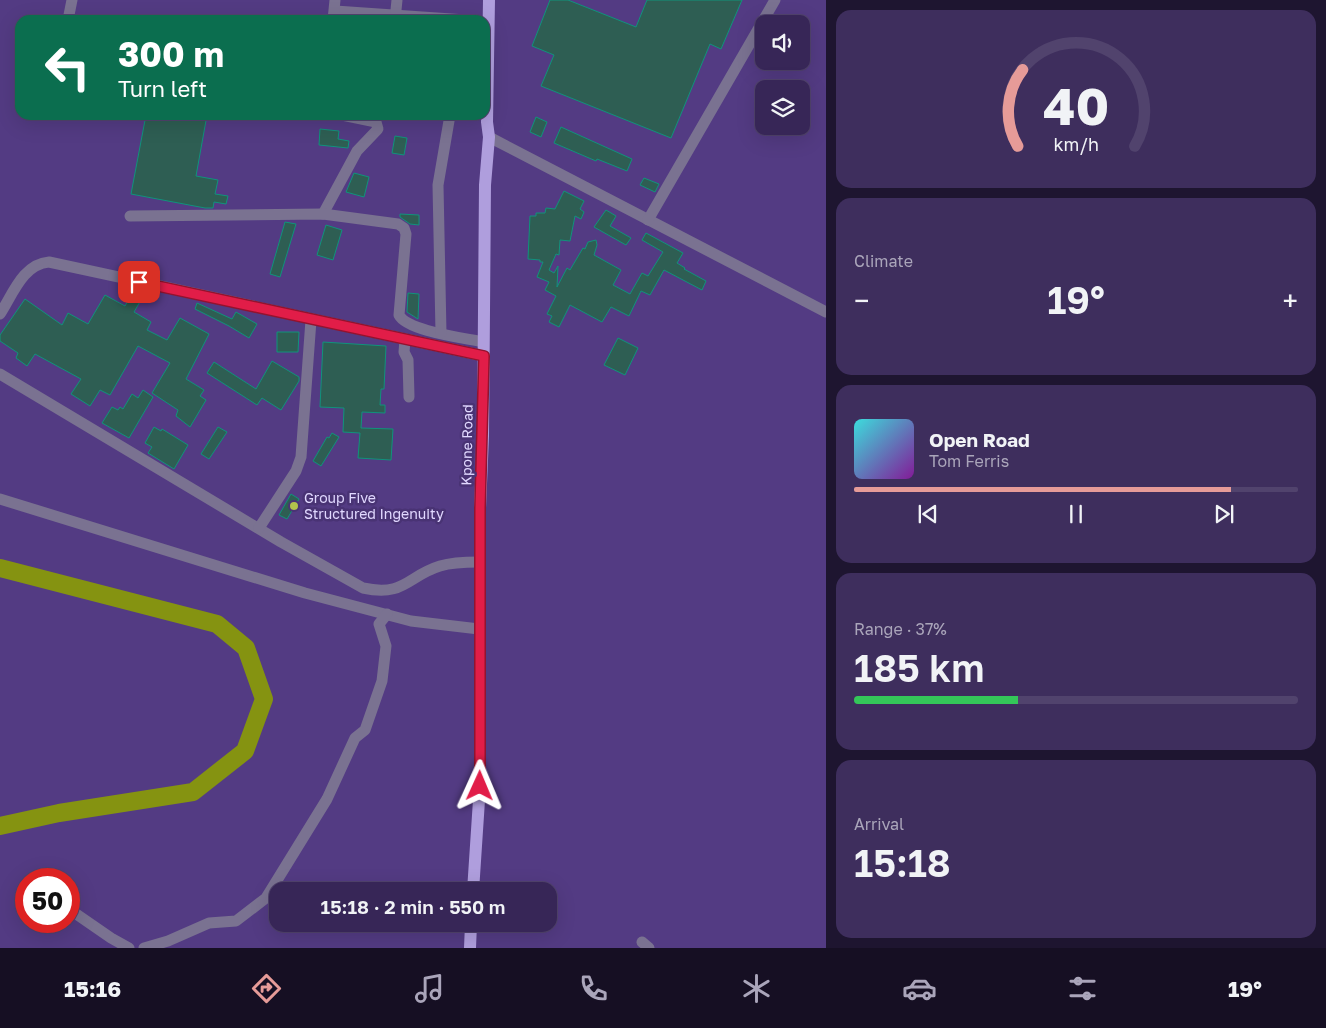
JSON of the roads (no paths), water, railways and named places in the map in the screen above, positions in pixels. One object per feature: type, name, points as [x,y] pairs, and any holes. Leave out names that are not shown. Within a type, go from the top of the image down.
[{"type":"main road","name":"Kpone Road","points":[[488,15],[489,0]]},
{"type":"main road","name":"Kpone Road","points":[[474,882],[480,786],[480,562],[485,185],[489,137],[487,120]]},
{"type":"main road","points":[[470,948],[471,932]]},
{"type":"street","points":[[69,15],[72,0]]},
{"type":"street","points":[[395,15],[397,0]]},
{"type":"street","points":[[648,220],[775,0]]},
{"type":"street","points":[[334,10],[372,15]]},
{"type":"street","points":[[323,214],[357,151],[378,129],[376,122],[366,120]]},
{"type":"street","points":[[441,333],[438,185],[449,120]]},
{"type":"street","points":[[489,137],[826,312]]},
{"type":"street","points":[[130,216],[323,214],[398,224],[404,228],[406,234],[399,315],[401,320],[410,326],[483,342]]},
{"type":"street","points":[[0,314],[32,266],[49,262],[484,356]]},
{"type":"street","points":[[259,528],[296,471],[301,458],[311,320]]},
{"type":"street","points":[[405,340],[404,352],[408,360],[409,397]]},
{"type":"street","points":[[0,374],[363,588],[375,591],[393,590],[438,566],[452,563],[480,562]]},
{"type":"street","points":[[0,499],[306,593],[411,620],[480,629]]},
{"type":"street","points":[[144,948],[168,941],[210,923],[236,921],[266,898],[327,799],[355,738],[365,730],[382,681],[386,646],[379,624],[387,614]]},
{"type":"street","points":[[80,918],[110,938],[129,948]]},
{"type":"waterway","points":[[0,568],[217,624],[246,648],[264,699],[245,751],[193,792],[59,813],[0,826]]},
{"type":"place","name":"Group Five Structured Ingenuity","points":[[294,506]]}]
